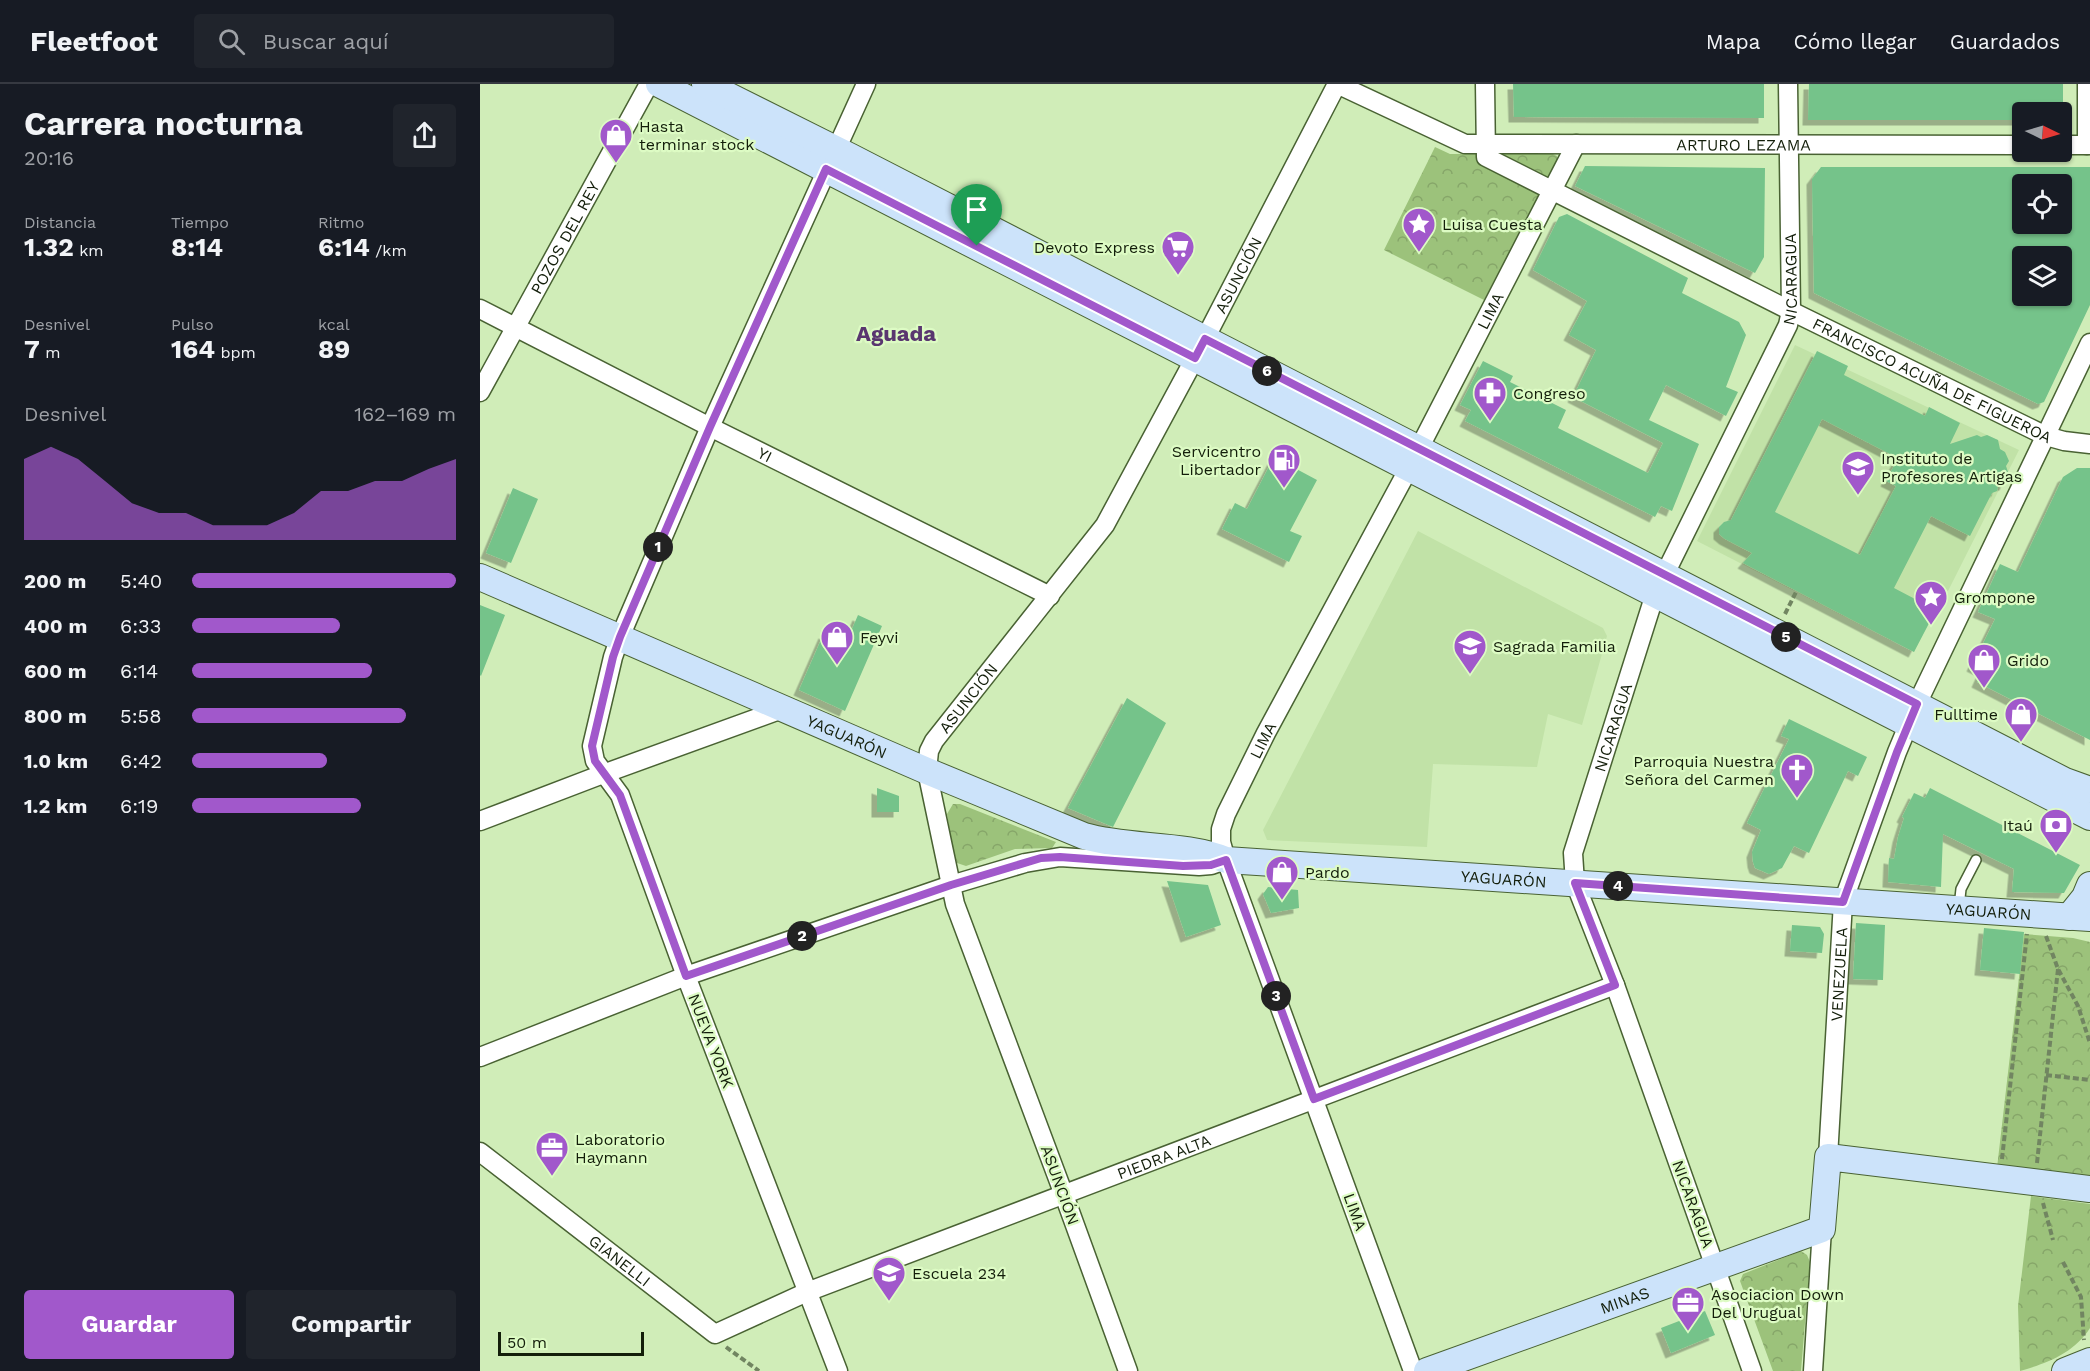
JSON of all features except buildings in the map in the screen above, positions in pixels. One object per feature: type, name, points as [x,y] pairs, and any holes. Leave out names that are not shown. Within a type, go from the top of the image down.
[{"type":"street","name":"POZOS DEL REY","points":[[480,392],[649,84]]},
{"type":"street","points":[[659,84],[831,160],[1414,458],[1913,714],[2090,817]]},
{"type":"street","points":[[705,84],[831,160]]},
{"type":"street","name":"NUEVA YORK","points":[[838,1371],[686,976],[620,795],[595,761],[592,746],[613,657],[620,637],[710,427],[866,84]]},
{"type":"street","name":"ARTURO LEZAMA","points":[[1337,84],[1465,144],[2012,145]]},
{"type":"street","name":"ASUNCIÓN","points":[[1128,1371],[955,904],[927,771],[928,751],[1106,525],[1337,84]]},
{"type":"street","points":[[1485,84],[1485,144]]},
{"type":"street","name":"NICARAGUA","points":[[1752,1371],[1615,985],[1575,883],[1572,853],[1660,585],[1788,325],[1791,311],[1788,84]]},
{"type":"street","points":[[2072,145],[2088,145],[2087,84]]},
{"type":"street","name":"FRANCISCO ACUÑA DE FIGUEROA","points":[[1485,144],[1486,157],[1791,311],[2046,436],[2090,444]]},
{"type":"street","name":"LIMA","points":[[1413,1371],[1226,860],[1221,842],[1221,829],[1226,814],[1266,733],[1414,458],[1576,144]]},
{"type":"street","name":"YI","points":[[480,309],[710,427],[1050,596]]},
{"type":"street","name":"VENEZUELA","points":[[1813,1371],[1843,902],[1913,714],[2090,343]]},
{"type":"street","name":"YAGUARÓN","points":[[480,578],[927,771],[1084,836],[1099,840],[1215,855],[1226,860],[1959,909],[2083,922]]},
{"type":"street","points":[[480,821],[785,708]]},
{"type":"street","points":[[1913,714],[2090,790]]},
{"type":"street","name":"YAGUARÓN","points":[[480,1057],[686,976],[951,885],[1051,857],[1183,866],[1211,865],[1226,860]]},
{"type":"street","points":[[2083,922],[2085,897],[2090,885]]},
{"type":"street","name":"PIEDRA ALTA","points":[[715,1334],[807,1292],[1615,985]]},
{"type":"street","name":"GIANELLI","points":[[480,1152],[715,1334]]},
{"type":"street","points":[[1828,1157],[2090,1189]]},
{"type":"street","name":"MINAS","points":[[1427,1371],[1822,1229]]},
{"type":"street","points":[[2065,1371],[2087,1350]]},
{"type":"lane","points":[[1959,909],[1961,889],[1976,860]]},
{"type":"path","points":[[2001,1165],[2028,930]]},
{"type":"path","points":[[2044,932],[2058,969],[2078,1006],[2090,1043]]},
{"type":"path","points":[[2036,1170],[2058,969]]},
{"type":"path","points":[[2046,1075],[2090,1080]]},
{"type":"path","points":[[2041,1197],[2053,1240]]},
{"type":"path","points":[[2063,1262],[2081,1297],[2087,1350]]},
{"type":"path","points":[[715,1334],[727,1349],[759,1371]]},
{"type":"shaded area","name":"Instituto de Profesores Artigas","points":[[1795,345],[2019,450],[1948,591],[1944,590],[1914,652],[1697,541]]},
{"type":"shaded area","name":"Sagrada Familia","points":[[1418,531],[1603,628],[1607,636],[1582,725],[1548,714],[1537,767],[1433,764],[1427,847],[1267,840],[1263,830]]},
{"type":"green space","points":[[1435,147],[1450,154],[1553,154],[1557,156],[1558,160],[1484,300],[1384,250]]},
{"type":"green space","points":[[953,804],[960,804],[1056,842],[1052,848],[1015,849],[966,866],[957,863],[947,814]]},
{"type":"green space","points":[[2024,934],[2073,938],[2090,942],[2090,1178],[1997,1168]]},
{"type":"green space","points":[[2031,1196],[2090,1204],[2090,1328],[2084,1337],[2060,1356],[2020,1371],[2018,1306]]},
{"type":"green space","points":[[1801,1251],[1807,1255],[1810,1262],[1801,1371],[1773,1371],[1740,1281],[1743,1274]]},
{"type":"place","name":"Hasta terminar stock","points":[[616,164]]},
{"type":"place","name":"Luisa Cuesta","points":[[1419,253]]},
{"type":"place","name":"Devoto Express","points":[[1178,276]]},
{"type":"place","name":"Congreso","points":[[1490,422]]},
{"type":"place","name":"Servicentro Libertador","points":[[1284,489]]},
{"type":"place","name":"Instituto de Profesores Artigas","points":[[1858,496]]},
{"type":"place","name":"Grompone","points":[[1931,626]]},
{"type":"place","name":"Feyvi","points":[[837,666]]},
{"type":"place","name":"Sagrada Familia","points":[[1470,675]]},
{"type":"place","name":"Grido","points":[[1984,689]]},
{"type":"place","name":"Fulltime","points":[[2021,743]]},
{"type":"place","name":"Parroquia Nuestra Señora del Carmen","points":[[1797,799]]},
{"type":"place","name":"Itaú","points":[[2056,854]]},
{"type":"place","name":"Pardo","points":[[1282,901]]},
{"type":"place","name":"Laboratorio Haymann","points":[[552,1177]]},
{"type":"place","name":"Escuela 234","points":[[889,1302]]},
{"type":"place","name":"Asociacion Down Del Urugual","points":[[1688,1332]]},
{"type":"district","name":"Aguada","points":[[896,333]]},
{"type":"route","points":[[826,169],[977,246],[1195,358],[1205,339],[1917,704],[1897,752],[1843,902],[1575,883],[1615,985],[1314,1099],[1226,860],[1211,865],[1183,866],[1060,857],[1041,858],[951,885],[686,976],[620,795],[595,761],[592,746],[613,657],[620,637],[710,427],[826,169]]}]
